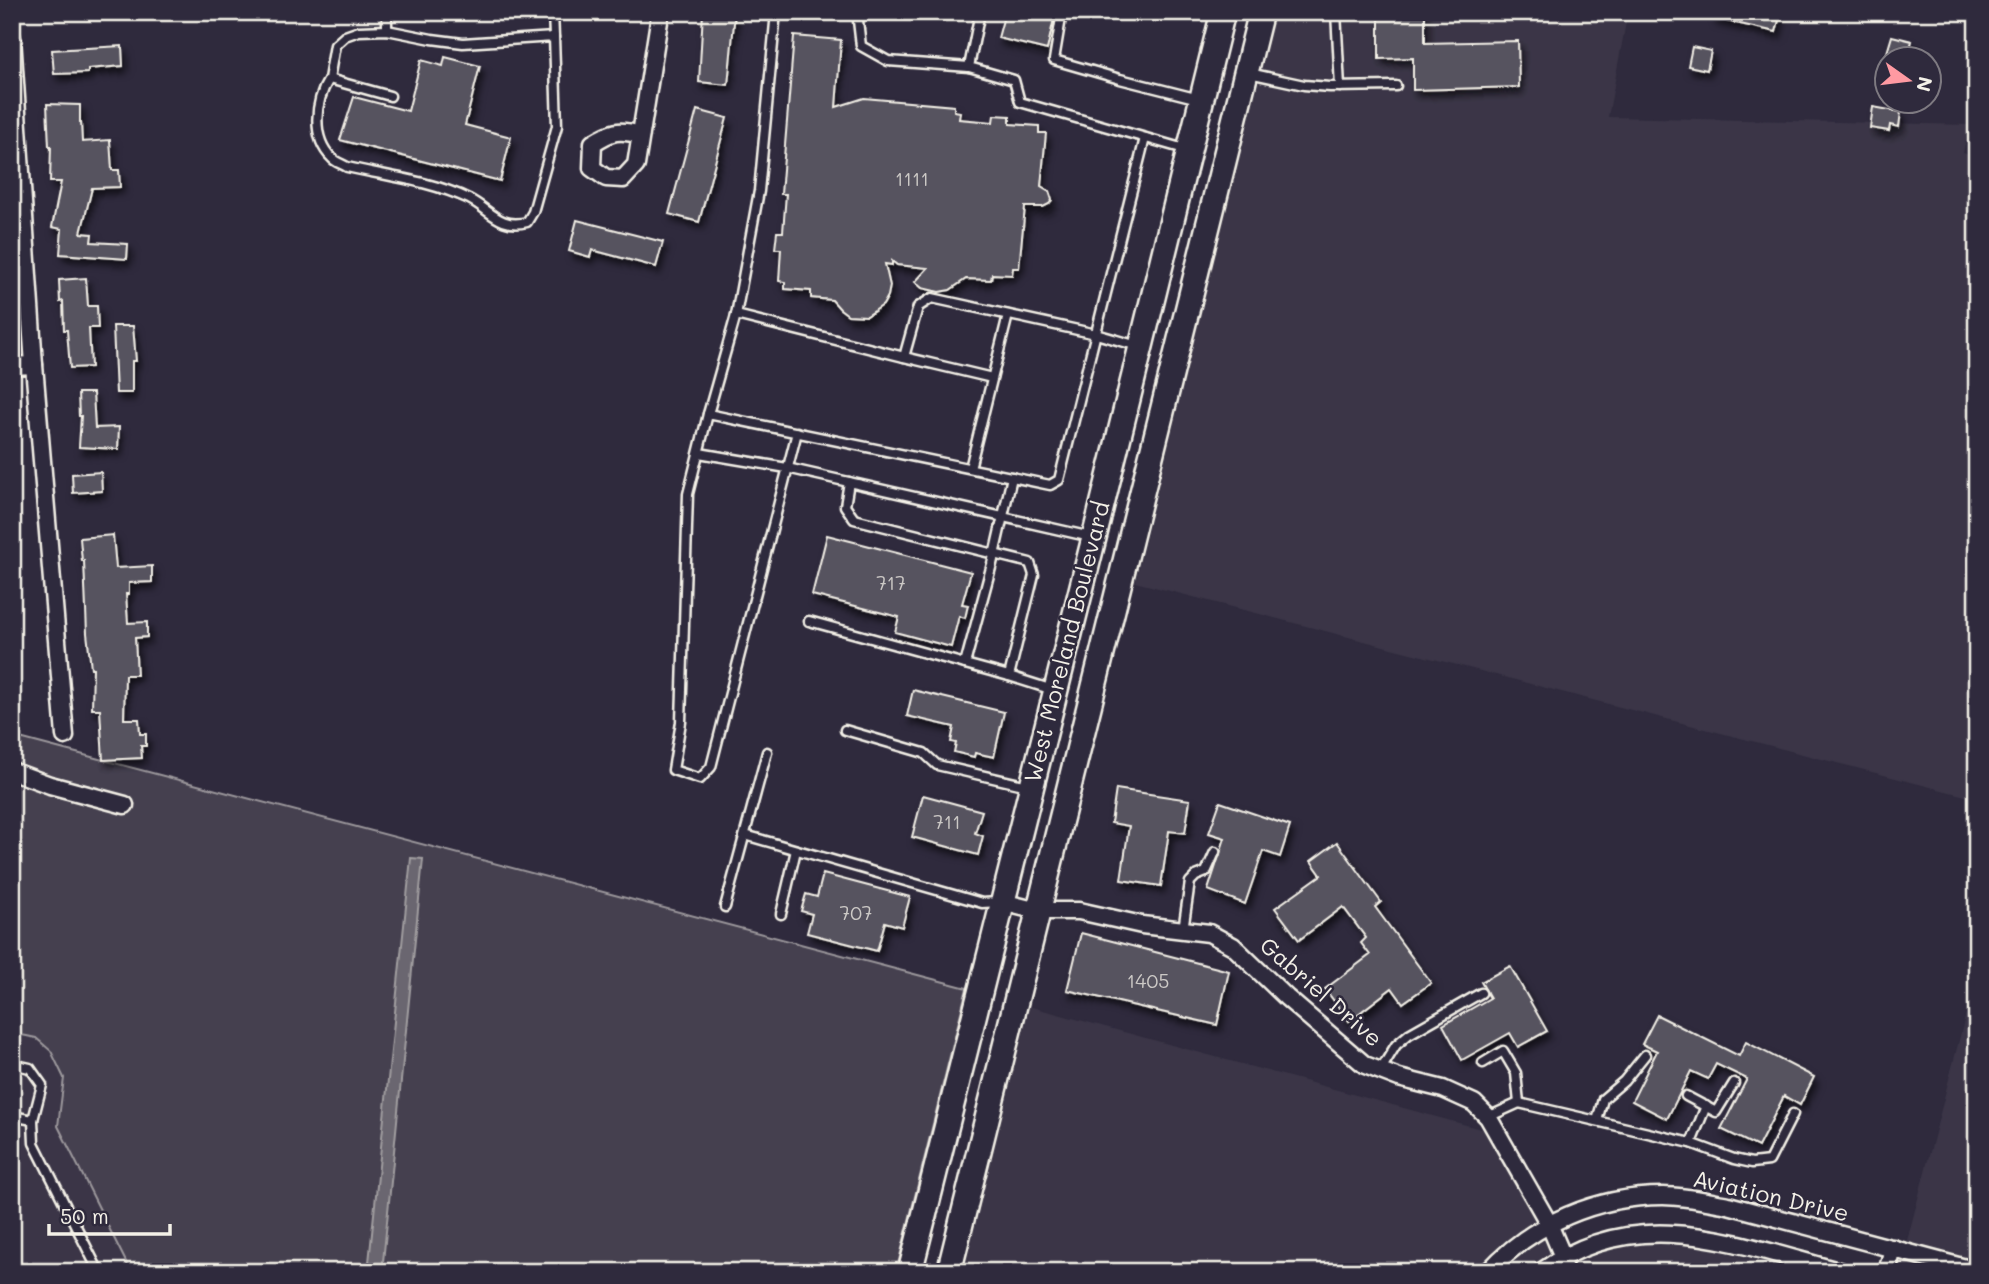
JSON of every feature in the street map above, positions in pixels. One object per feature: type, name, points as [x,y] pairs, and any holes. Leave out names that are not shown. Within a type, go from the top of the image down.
[{"type":"street","points":[[641,135],[660,12]]},
{"type":"street","name":"West Moreland Boulevard","points":[[910,1272],[1223,12]]},
{"type":"street","name":"West Moreland Boulevard","points":[[949,1272],[1261,12]]},
{"type":"street","points":[[12,38],[34,365],[65,736]]},
{"type":"street","points":[[1210,64],[1246,72]]},
{"type":"street","points":[[1189,151],[1224,160]]},
{"type":"street","points":[[1141,346],[1176,356]]},
{"type":"street","points":[[12,366],[34,365]]},
{"type":"street","points":[[1094,538],[1129,546]]},
{"type":"street","points":[[1053,697],[1087,711]]},
{"type":"street","points":[[12,771],[50,785],[125,805]]},
{"type":"street","name":"Gabriel Drive","points":[[1002,902],[1038,911],[1079,911],[1142,925],[1209,933],[1233,946],[1287,998],[1365,1065],[1399,1079],[1443,1089],[1475,1104],[1488,1117],[1549,1224],[1567,1265]]},
{"type":"street","name":"Aviation Drive","points":[[1488,1272],[1518,1244],[1549,1224],[1571,1214],[1605,1203],[1637,1198],[1674,1197],[1728,1205],[1977,1270]]},
{"type":"street","points":[[921,1227],[957,1236]]},
{"type":"street","points":[[1541,1272],[1567,1265],[1605,1240],[1631,1234],[1670,1233],[1724,1241],[1842,1272]]},
{"type":"street","points":[[1887,1272],[1893,1248]]},
{"type":"lane","points":[[387,12],[387,30]]},
{"type":"lane","points":[[553,12],[554,37],[557,126],[533,212],[527,222],[509,224],[473,201],[449,190],[347,167],[332,159],[320,139],[317,114],[321,92],[329,79],[335,45],[345,36],[359,31],[387,30],[432,40],[463,43],[554,37]]},
{"type":"lane","points":[[776,12],[759,191],[736,315],[688,494],[681,722],[673,770],[700,779],[710,767],[797,432]]},
{"type":"lane","points":[[856,12],[861,46],[888,61],[969,67],[1014,80],[1020,102],[1189,151]]},
{"type":"lane","points":[[969,67],[981,12]]},
{"type":"lane","points":[[1062,12],[1054,60],[1202,100]]},
{"type":"lane","points":[[1336,12],[1340,87]]},
{"type":"lane","points":[[1246,72],[1304,85],[1396,86]]},
{"type":"lane","points":[[329,79],[390,96]]},
{"type":"lane","points":[[708,414],[1050,485],[1059,480],[1145,138]]},
{"type":"lane","points":[[904,357],[918,307],[932,298],[1141,346]]},
{"type":"lane","points":[[736,315],[992,378]]},
{"type":"lane","points":[[970,468],[1008,315]]},
{"type":"lane","points":[[699,453],[788,468],[1094,538]]},
{"type":"lane","points":[[965,664],[1012,477]]},
{"type":"lane","points":[[849,482],[845,506],[854,519],[1030,563],[1034,575],[1009,676]]},
{"type":"lane","points":[[809,621],[1009,676],[1053,697]]},
{"type":"lane","points":[[845,730],[924,752],[937,765],[1031,786]]},
{"type":"lane","points":[[725,907],[767,752]]},
{"type":"lane","points":[[745,835],[982,904],[1002,902]]},
{"type":"lane","points":[[781,914],[796,850]]},
{"type":"lane","points":[[1183,930],[1190,882],[1206,872],[1215,852]]},
{"type":"lane","points":[[1380,1071],[1396,1045],[1409,1034],[1481,993]]},
{"type":"lane","points":[[1483,1063],[1503,1051],[1516,1073],[1519,1103]]},
{"type":"lane","points":[[1597,1121],[1603,1099],[1624,1081],[1645,1055]]},
{"type":"lane","points":[[12,1064],[30,1068],[42,1085],[33,1121],[34,1143],[99,1272]]},
{"type":"lane","points":[[1686,1096],[1716,1112],[1734,1083]]},
{"type":"lane","points":[[1488,1117],[1519,1103],[1691,1143],[1752,1163],[1769,1161],[1793,1114]]},
{"type":"lane","points":[[1691,1143],[1706,1106]]},
{"type":"lane","points":[[12,1116],[33,1121]]},
{"type":"shaded area","points":[[1274,12],[1628,12],[1608,117],[1969,125],[1963,153],[1977,157],[1977,799],[1135,582]]},
{"type":"shaded area","points":[[12,736],[967,988],[896,1272],[131,1272],[58,1126],[64,1078],[51,1051],[36,1038],[12,1033]]},
{"type":"shaded area","points":[[411,858],[423,859],[382,1272],[368,1272]]},
{"type":"shaded area","points":[[1977,971],[1977,1272],[1899,1272],[1907,1241]]},
{"type":"shaded area","points":[[1028,1006],[1488,1131],[1563,1271],[1599,1253],[1629,1244],[1660,1242],[1693,1244],[1802,1272],[962,1272]]},
{"type":"shaded area","points":[[12,1033],[36,1038],[51,1051],[64,1078],[58,1126],[131,1272],[12,1272]]},
{"type":"building","points":[[703,12],[735,12],[728,85],[699,82]]},
{"type":"building","points":[[1005,12],[1055,14],[1047,50],[998,38]]},
{"type":"building","points":[[1379,12],[1425,12],[1425,43],[1518,41],[1519,87],[1413,90],[1413,58],[1379,59]]},
{"type":"building","points":[[1714,12],[1781,12],[1776,32],[1713,18]]},
{"type":"building","points":[[794,36],[841,40],[836,107],[864,98],[954,106],[954,111],[960,112],[959,119],[993,122],[994,115],[1010,116],[1010,124],[1039,126],[1039,133],[1046,133],[1041,186],[1049,191],[1052,200],[1043,207],[1025,207],[1019,268],[1013,268],[1012,275],[992,274],[991,280],[966,279],[950,290],[939,292],[922,288],[915,282],[928,268],[897,265],[892,261],[892,265],[885,264],[890,286],[888,296],[883,305],[867,316],[848,315],[832,300],[811,298],[811,291],[785,289],[785,282],[779,281],[781,249],[775,249],[777,232],[783,232],[786,194],[781,194]]},
{"type":"building","points":[[1892,36],[1912,41],[1911,46],[1889,46]]},
{"type":"building","points":[[122,46],[123,66],[88,69],[88,73],[54,74],[52,50]]},
{"type":"building","points":[[1692,47],[1711,51],[1707,70],[1688,66]]},
{"type":"building","points":[[445,57],[480,66],[465,125],[511,137],[500,181],[340,140],[354,97],[408,111],[421,60],[443,66]]},
{"type":"building","points":[[47,104],[80,105],[82,142],[110,140],[112,170],[119,170],[120,187],[92,188],[81,233],[92,234],[91,242],[128,244],[127,259],[60,254],[62,229],[52,227],[61,182],[50,182],[51,146]]},
{"type":"building","points":[[1873,107],[1874,116],[1900,116],[1899,127],[1890,125],[1889,131],[1870,128]]},
{"type":"building","points":[[697,110],[727,118],[699,222],[669,214]]},
{"type":"building","points":[[577,220],[663,242],[656,267],[592,250],[590,257],[569,251]]},
{"type":"building","points":[[86,278],[88,306],[97,306],[98,328],[89,328],[91,367],[70,368],[59,280]]},
{"type":"building","points":[[113,326],[133,326],[136,361],[132,361],[132,393],[116,393]]},
{"type":"building","points":[[78,393],[93,393],[95,428],[119,427],[118,449],[79,447],[81,416]]},
{"type":"building","points":[[101,472],[102,491],[73,493],[72,474]]},
{"type":"building","points":[[113,535],[116,568],[152,566],[152,582],[129,583],[129,594],[126,594],[128,623],[147,622],[147,637],[135,638],[137,675],[125,675],[124,719],[139,719],[140,734],[146,734],[146,746],[141,746],[142,758],[103,760],[100,709],[92,709],[93,668],[87,633],[84,561],[80,538]]},
{"type":"building","points":[[827,535],[971,572],[962,604],[968,605],[965,618],[959,616],[951,647],[895,632],[899,617],[812,595]]},
{"type":"building","points":[[913,690],[1004,712],[994,757],[975,753],[974,757],[954,752],[956,743],[951,742],[954,727],[907,716]]},
{"type":"building","points":[[1116,789],[1190,800],[1185,833],[1169,831],[1161,886],[1121,880],[1129,826],[1111,823]]},
{"type":"building","points":[[923,795],[982,811],[975,833],[983,836],[978,855],[912,837]]},
{"type":"building","points":[[1220,802],[1290,826],[1280,857],[1263,851],[1245,904],[1208,890],[1225,838],[1209,833]]},
{"type":"building","points":[[1337,842],[1381,902],[1375,907],[1431,983],[1403,1003],[1392,988],[1349,1021],[1325,989],[1370,955],[1361,943],[1366,938],[1343,907],[1299,940],[1275,908],[1321,875],[1311,861]]},
{"type":"building","points":[[823,874],[910,897],[902,927],[885,922],[877,951],[807,933],[812,914],[801,911],[806,894],[817,897]]},
{"type":"building","points":[[1081,933],[1229,971],[1217,1025],[1067,990]]},
{"type":"building","points":[[1510,966],[1547,1031],[1518,1047],[1510,1033],[1462,1060],[1443,1025],[1490,998],[1481,982]]},
{"type":"building","points":[[1657,1015],[1739,1056],[1746,1042],[1814,1077],[1800,1105],[1784,1096],[1758,1147],[1721,1129],[1747,1079],[1716,1064],[1708,1079],[1691,1071],[1667,1119],[1632,1101],[1657,1051],[1642,1044]]}]
